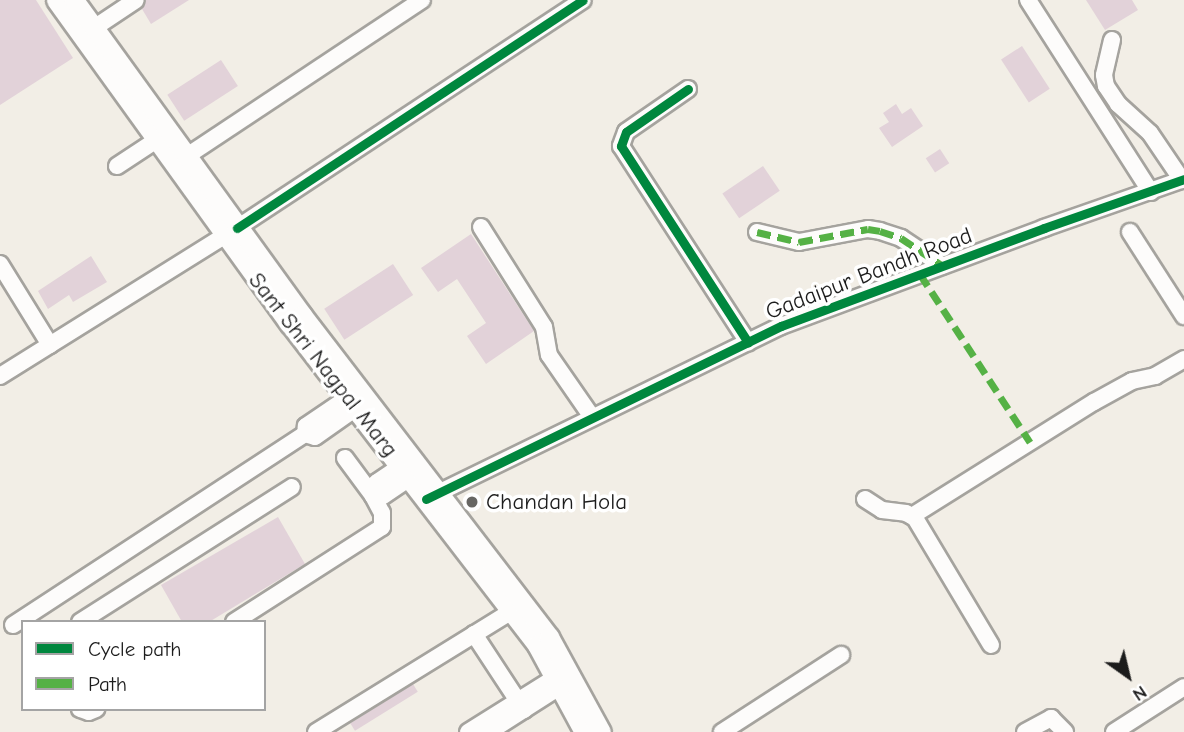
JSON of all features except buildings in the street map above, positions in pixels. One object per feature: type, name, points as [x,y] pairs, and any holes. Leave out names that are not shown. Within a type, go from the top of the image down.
[{"type":"main road","name":"Sant Shri Nagpal Marg","points":[[56,0],[155,141],[231,232],[432,495],[549,637],[601,732]]},
{"type":"main road","name":"Sant Shri Nagpal Marg","points":[[75,0],[187,156],[231,232],[352,403],[405,472],[432,495],[559,681],[584,732]]},
{"type":"street","points":[[94,28],[136,0]]},
{"type":"street","points":[[187,156],[422,0]]},
{"type":"street","points":[[0,376],[231,232],[583,0]]},
{"type":"street","points":[[1028,0],[1152,192]]},
{"type":"street","points":[[1112,40],[1104,75],[1106,86],[1118,104],[1150,133],[1183,180]]},
{"type":"street","points":[[688,89],[626,132],[621,146],[748,342]]},
{"type":"street","points":[[117,166],[155,141]]},
{"type":"street","name":"Gadaipur Bandh Road","points":[[432,495],[781,326],[1183,180]]},
{"type":"street","points":[[481,227],[544,327],[549,355],[592,417]]},
{"type":"street","points":[[757,232],[799,242],[868,229],[880,230],[901,238],[943,266]]},
{"type":"street","points":[[1130,232],[1184,316]]},
{"type":"street","points":[[0,264],[50,345]]},
{"type":"street","points":[[865,499],[882,510],[912,516],[1132,380],[1155,376],[1184,359]]},
{"type":"street","points":[[13,625],[305,434],[315,436],[352,403]]},
{"type":"street","points":[[237,620],[382,527],[382,513],[375,495],[345,458]]},
{"type":"street","points":[[375,495],[383,496],[405,472]]},
{"type":"street","points":[[83,620],[292,486]]},
{"type":"street","points":[[912,516],[991,645]]},
{"type":"street","points":[[316,732],[512,611]]},
{"type":"street","points":[[474,635],[521,705]]},
{"type":"street","points":[[722,732],[841,655]]},
{"type":"street","points":[[468,732],[521,705],[559,681]]},
{"type":"street","points":[[1114,732],[1184,687]]},
{"type":"street","points":[[489,732],[521,705]]},
{"type":"street","points":[[1025,732],[1051,718],[1065,732]]},
{"type":"marked path","points":[[757,232],[799,242],[868,229],[880,231],[901,238],[943,266]]},
{"type":"marked path","points":[[920,274],[1030,442]]},
{"type":"cycle path","points":[[237,228],[583,0]]},
{"type":"cycle path","points":[[688,89],[626,132],[621,146],[748,342]]},
{"type":"cycle path","points":[[426,499],[781,326],[1184,179]]},
{"type":"place","name":"Chandan Hola","points":[[472,502]]}]
